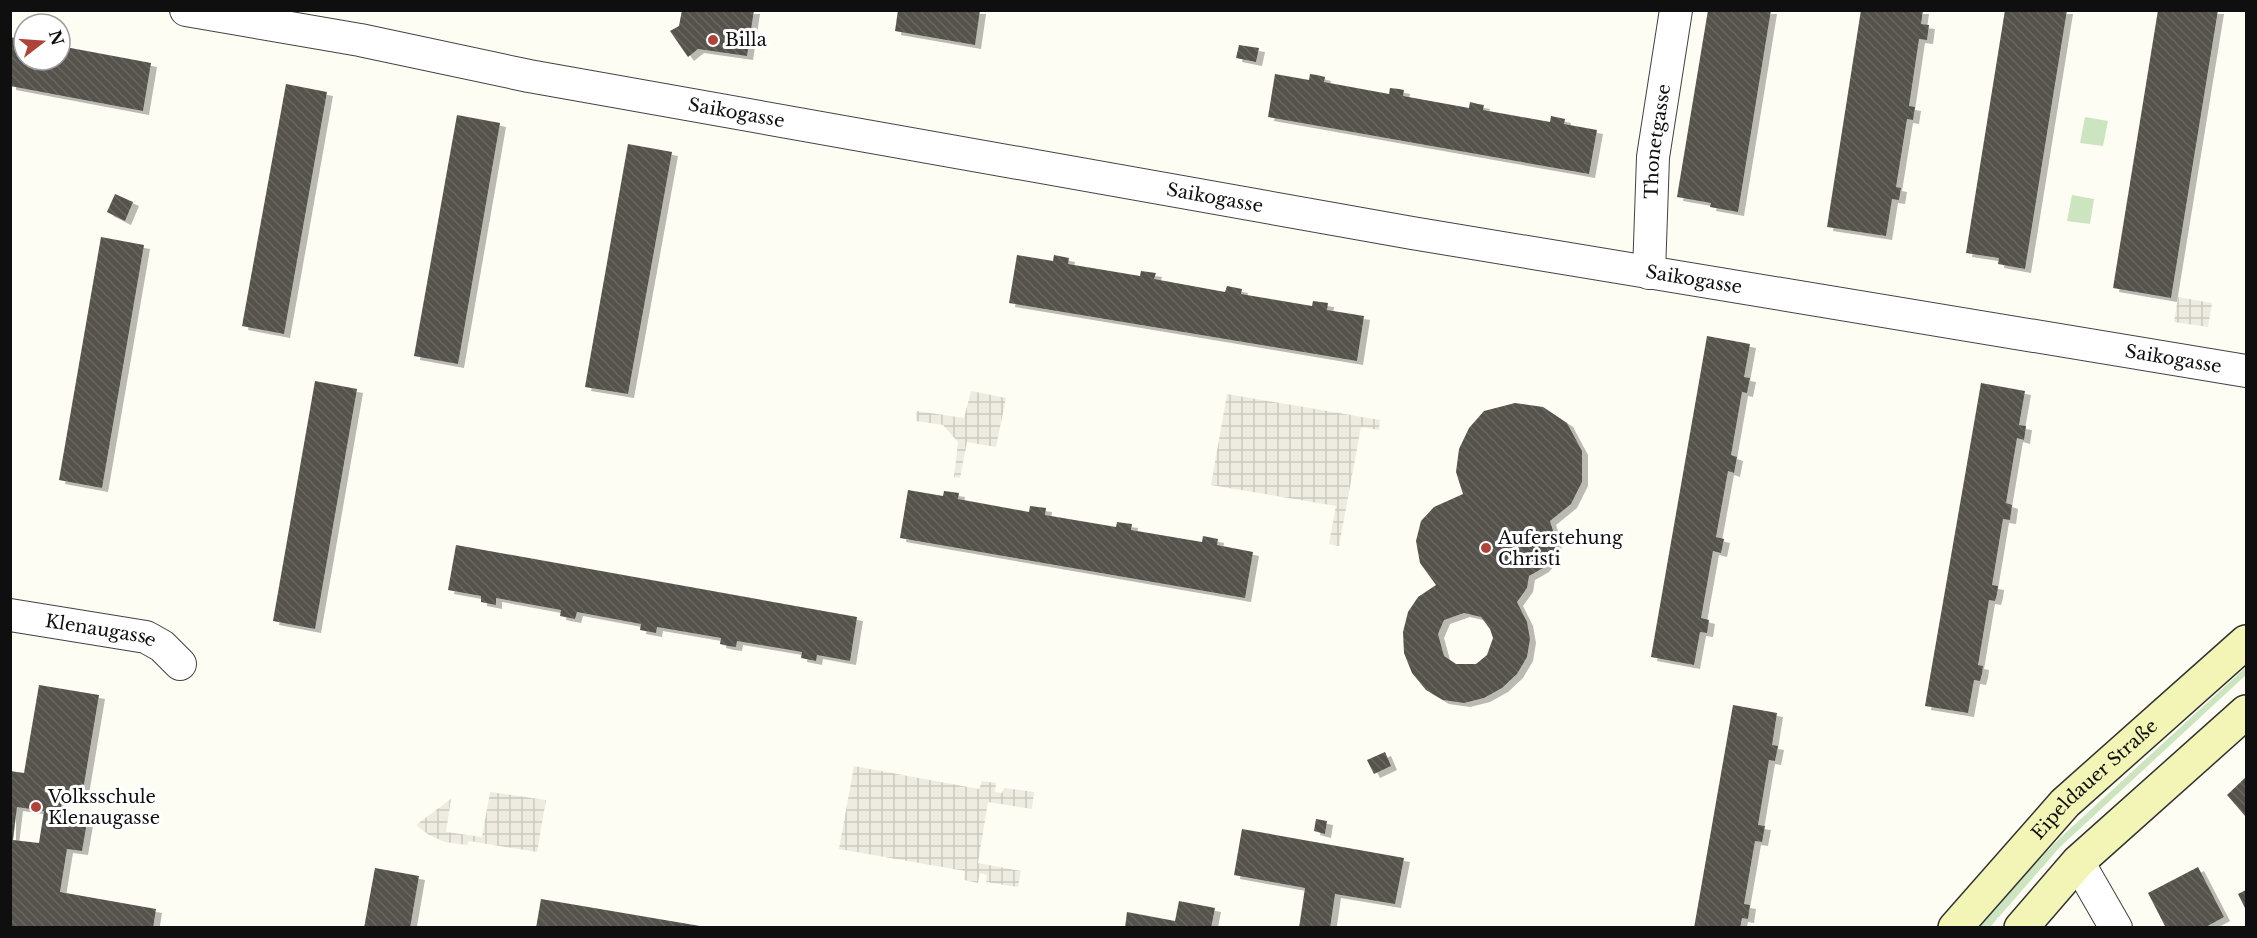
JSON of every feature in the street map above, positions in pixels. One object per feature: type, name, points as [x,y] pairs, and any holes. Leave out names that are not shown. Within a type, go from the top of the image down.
[{"type":"main road","name":"Eipeldauer Straße","points":[[1955,927],[2065,803],[2247,642]]},
{"type":"main road","points":[[2021,927],[2078,862],[2247,712]]},
{"type":"street","name":"Saikogasse","points":[[186,10],[360,40],[606,90],[1400,231],[2247,371]]},
{"type":"street","name":"Thonetgasse","points":[[1649,273],[1653,157],[1676,10]]},
{"type":"street","name":"Klenaugasse","points":[[10,615],[146,637],[162,646],[180,664]]},
{"type":"street","points":[[2078,862],[2116,927]]},
{"type":"green space","points":[[2085,117],[2108,121],[2103,146],[2080,143]]},
{"type":"green space","points":[[2072,195],[2094,199],[2090,224],[2067,221]]},
{"type":"green space","points":[[2246,667],[2246,675],[2060,847],[1990,927],[1980,927],[2023,876],[2060,838]]},
{"type":"shaded area","points":[[2178,297],[2212,303],[2208,327],[2174,322]]},
{"type":"shaded area","points":[[971,391],[1006,398],[996,447],[967,442],[960,478],[954,477],[958,442],[943,425],[916,421],[916,417],[917,411],[964,418]]},
{"type":"shaded area","points":[[1227,394],[1380,420],[1379,430],[1361,427],[1339,546],[1329,544],[1336,506],[1211,485]]},
{"type":"shaded area","points":[[854,766],[979,789],[982,781],[996,783],[995,792],[1002,793],[1004,788],[1034,792],[1032,809],[988,802],[978,863],[1021,871],[1018,887],[986,882],[987,875],[980,873],[978,883],[964,880],[965,871],[839,849]]},
{"type":"shaded area","points":[[490,792],[546,800],[537,852],[469,841],[467,845],[445,842],[429,835],[416,825],[451,799],[446,832],[482,837]]},
{"type":"building","name":"Billa","points":[[682,10],[754,10],[747,56],[698,49],[688,57],[670,31],[679,26]]},
{"type":"building","points":[[898,10],[980,10],[975,45],[895,31]]},
{"type":"building","points":[[1708,10],[1771,10],[1738,212],[1710,207],[1711,203],[1677,197]]},
{"type":"building","points":[[1861,10],[1923,10],[1921,24],[1929,25],[1927,40],[1919,39],[1909,106],[1915,107],[1913,120],[1907,119],[1896,187],[1901,188],[1899,200],[1892,199],[1886,236],[1827,227]]},
{"type":"building","points":[[2005,10],[2067,10],[2025,269],[1998,264],[1999,258],[1966,253]]},
{"type":"building","points":[[2158,10],[2218,10],[2171,298],[2113,288]]},
{"type":"building","points":[[10,37],[12,37],[12,72],[72,72],[72,48],[151,63],[143,111],[10,86]]},
{"type":"building","points":[[1239,45],[1259,48],[1256,62],[1236,58]]},
{"type":"building","points":[[1275,74],[1309,80],[1310,74],[1317,75],[1325,77],[1324,82],[1389,94],[1390,88],[1399,89],[1404,90],[1403,96],[1469,108],[1470,102],[1484,105],[1483,110],[1550,122],[1551,116],[1565,119],[1564,124],[1597,130],[1589,174],[1268,117]]},
{"type":"building","points":[[286,84],[327,92],[284,334],[242,326]]},
{"type":"building","points":[[457,115],[500,123],[458,364],[414,356]]},
{"type":"building","points":[[628,144],[672,152],[628,394],[585,387]]},
{"type":"building","points":[[115,194],[133,202],[125,221],[107,212]]},
{"type":"building","points":[[101,237],[144,245],[102,488],[59,480]]},
{"type":"building","points":[[1017,255],[1053,261],[1054,255],[1069,258],[1068,264],[1140,276],[1141,271],[1156,273],[1154,279],[1225,292],[1227,286],[1242,289],[1241,294],[1312,306],[1313,301],[1328,303],[1327,310],[1364,316],[1357,361],[1009,303]]},
{"type":"building","points":[[1707,336],[1750,344],[1744,377],[1750,378],[1747,393],[1742,392],[1731,455],[1737,457],[1734,473],[1728,471],[1716,537],[1724,539],[1721,553],[1713,551],[1701,618],[1709,620],[1707,633],[1700,632],[1694,665],[1651,657]]},
{"type":"building","points":[[315,381],[357,389],[315,629],[273,621]]},
{"type":"building","points":[[1981,383],[2025,391],[2019,425],[2026,426],[2024,440],[2017,438],[2006,503],[2012,505],[2010,520],[2003,519],[1992,585],[1998,586],[1997,594],[1995,601],[1989,600],[1978,665],[1983,666],[1982,674],[1980,681],[1974,680],[1968,713],[1925,706]]},
{"type":"building","name":"Auferstehung Christi","points":[[1515,403],[1543,407],[1567,423],[1582,451],[1582,482],[1571,504],[1550,521],[1556,540],[1554,555],[1543,568],[1529,576],[1527,588],[1517,602],[1527,622],[1530,639],[1527,657],[1517,674],[1502,688],[1484,698],[1464,703],[1443,700],[1426,690],[1412,673],[1404,653],[1403,632],[1408,612],[1418,597],[1436,585],[1420,563],[1416,541],[1421,521],[1434,507],[1463,494],[1456,472],[1459,449],[1469,428],[1484,411]],"holes":[[[1464,613],[1481,617],[1490,629],[1493,638],[1487,655],[1476,664],[1456,664],[1444,656],[1438,634],[1444,620]]]},
{"type":"building","points":[[908,490],[943,496],[944,491],[959,493],[958,499],[1029,512],[1030,506],[1046,508],[1045,515],[1116,527],[1117,522],[1132,524],[1131,530],[1202,542],[1203,536],[1218,539],[1217,545],[1253,552],[1245,598],[900,538]]},
{"type":"building","points":[[456,545],[857,617],[850,661],[817,655],[816,661],[801,658],[802,652],[737,641],[736,647],[728,646],[720,644],[721,638],[657,627],[656,633],[640,630],[641,624],[577,612],[575,619],[560,616],[561,610],[496,598],[496,605],[481,602],[481,596],[448,590]]},
{"type":"building","name":"Volksschule Klenaugasse","points":[[39,685],[99,695],[81,802],[63,799],[60,812],[88,816],[82,851],[67,849],[60,892],[156,909],[153,928],[10,928],[10,771],[24,773]],"holes":[[[17,807],[44,811],[39,843],[13,840]]]},
{"type":"building","points":[[1733,705],[1777,713],[1772,745],[1778,746],[1775,761],[1769,760],[1758,825],[1765,826],[1762,842],[1755,841],[1744,904],[1750,905],[1748,919],[1742,918],[1740,928],[1694,928]]},
{"type":"building","points":[[1385,752],[1391,766],[1374,774],[1367,760]]},
{"type":"building","points":[[2246,777],[2246,817],[2227,795]]},
{"type":"building","points":[[1316,819],[1327,821],[1325,834],[1314,831]]},
{"type":"building","points":[[1242,829],[1404,858],[1395,904],[1335,894],[1330,928],[1299,928],[1305,888],[1234,875]]},
{"type":"building","points":[[2198,867],[2224,917],[2204,928],[2166,928],[2148,893]]},
{"type":"building","points":[[375,868],[419,876],[410,928],[364,928]]},
{"type":"building","points":[[2246,890],[2246,910],[2238,894]]},
{"type":"building","points":[[541,899],[700,926],[700,928],[536,928]]},
{"type":"building","points":[[1179,901],[1215,908],[1211,928],[1125,928],[1127,912],[1175,921]]},
{"type":"place","name":"Billa","points":[[713,40]]},
{"type":"place","name":"Auferstehung Christi","points":[[1486,548]]},
{"type":"place","name":"Volksschule Klenaugasse","points":[[36,807]]}]
